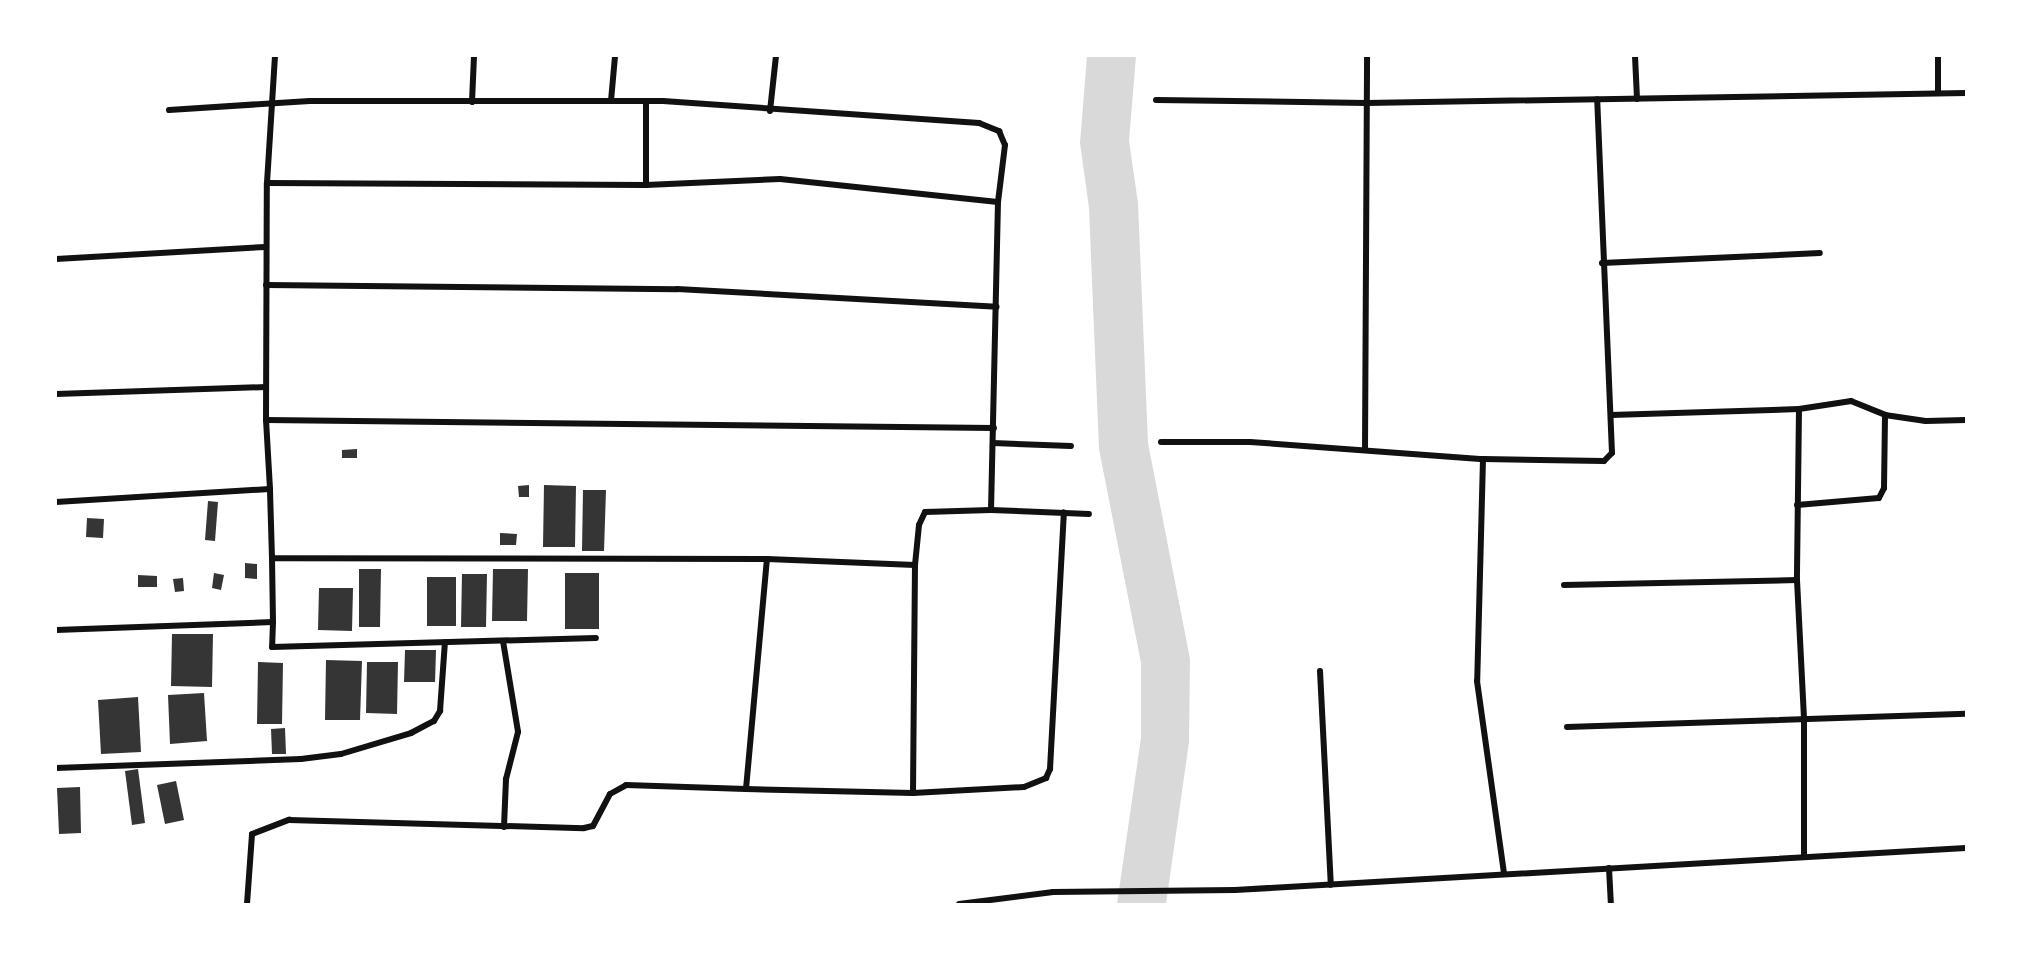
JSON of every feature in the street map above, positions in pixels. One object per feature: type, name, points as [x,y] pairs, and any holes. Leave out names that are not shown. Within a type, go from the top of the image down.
[{"type":"street","points":[[275,56],[267,183],[266,247],[266,420],[272,558],[272,647],[596,638]]},
{"type":"street","points":[[472,102],[474,56]]},
{"type":"street","points":[[611,101],[615,56]]},
{"type":"street","points":[[770,111],[776,56]]},
{"type":"street","points":[[1365,450],[1367,56]]},
{"type":"street","points":[[1635,56],[1637,99]]},
{"type":"street","points":[[1938,56],[1938,93]]},
{"type":"street","points":[[1156,100],[1366,103],[1966,93]]},
{"type":"street","points":[[1161,442],[1250,442],[1483,459],[1604,461],[1612,453],[1602,263],[1597,99]]},
{"type":"street","points":[[169,110],[273,103],[646,101],[770,111],[979,123],[999,131],[1005,145],[998,202],[991,510]]},
{"type":"street","points":[[646,101],[646,185]]},
{"type":"street","points":[[267,183],[646,185],[780,179],[998,202]]},
{"type":"street","points":[[56,259],[266,247]]},
{"type":"street","points":[[1602,263],[1820,253]]},
{"type":"street","points":[[266,285],[677,289],[996,308]]},
{"type":"street","points":[[56,394],[266,387]]},
{"type":"street","points":[[1611,415],[1799,409],[1851,401],[1885,415],[1926,421],[1966,420]]},
{"type":"street","points":[[1799,409],[1797,580],[1804,720],[1804,857]]},
{"type":"street","points":[[1797,505],[1879,498],[1884,488],[1885,415]]},
{"type":"street","points":[[266,420],[994,428]]},
{"type":"street","points":[[993,443],[1071,446]]},
{"type":"street","points":[[1483,459],[1477,681],[1504,874]]},
{"type":"street","points":[[56,502],[270,489]]},
{"type":"street","points":[[913,793],[915,566],[919,525],[925,512],[936,508],[1089,514]]},
{"type":"street","points":[[247,904],[252,834],[289,820],[504,827],[593,826],[610,794],[626,785],[913,793],[1024,787],[1046,778],[1050,769],[1064,512]]},
{"type":"street","points":[[272,558],[767,559],[915,566]]},
{"type":"street","points":[[746,789],[767,559]]},
{"type":"street","points":[[1564,585],[1797,580]]},
{"type":"street","points":[[56,630],[273,622]]},
{"type":"street","points":[[503,641],[518,732],[506,779],[504,827]]},
{"type":"street","points":[[56,768],[301,759],[341,754],[411,733],[434,721],[440,711],[445,642]]},
{"type":"street","points":[[1320,671],[1331,885]]},
{"type":"street","points":[[1567,728],[1966,714]]},
{"type":"street","points":[[959,904],[1087,891],[1331,885],[1966,848]]},
{"type":"street","points":[[1609,868],[1611,904]]},
{"type":"shaded area","points":[[1087,56],[1136,56],[1129,141],[1138,203],[1148,443],[1190,659],[1189,742],[1166,904],[1117,904],[1141,738],[1141,663],[1099,449],[1089,208],[1080,143]]},
{"type":"building","points":[[357,449],[357,458],[342,458],[342,450]]},
{"type":"building","points":[[529,485],[529,497],[519,497],[518,486]]},
{"type":"building","points":[[544,485],[576,486],[575,547],[543,547]]},
{"type":"building","points":[[583,490],[606,490],[604,551],[582,551]]},
{"type":"building","points":[[208,501],[218,502],[215,541],[205,540]]},
{"type":"building","points":[[87,518],[104,519],[103,538],[86,537]]},
{"type":"building","points":[[500,533],[517,534],[516,545],[500,545]]},
{"type":"building","points":[[245,563],[257,564],[257,579],[245,578]]},
{"type":"building","points":[[359,569],[381,569],[380,627],[359,627]]},
{"type":"building","points":[[493,569],[528,569],[527,621],[492,621]]},
{"type":"building","points":[[214,573],[224,575],[221,590],[212,588]]},
{"type":"building","points":[[565,573],[599,573],[599,629],[565,629]]},
{"type":"building","points":[[462,574],[487,574],[486,627],[461,627]]},
{"type":"building","points":[[138,575],[157,576],[157,587],[138,587]]},
{"type":"building","points":[[427,577],[456,577],[456,626],[427,626]]},
{"type":"building","points":[[183,578],[184,591],[175,592],[173,579]]},
{"type":"building","points":[[319,588],[353,588],[352,631],[318,630]]},
{"type":"building","points":[[172,634],[213,634],[212,687],[171,686]]},
{"type":"building","points":[[405,650],[436,650],[435,682],[404,682]]},
{"type":"building","points":[[326,660],[362,661],[360,720],[325,720]]},
{"type":"building","points":[[258,662],[283,663],[282,724],[257,724]]},
{"type":"building","points":[[367,662],[398,662],[397,714],[366,713]]},
{"type":"building","points":[[204,693],[207,741],[170,744],[168,695]]},
{"type":"building","points":[[138,697],[141,752],[101,754],[98,700]]},
{"type":"building","points":[[285,728],[286,754],[272,754],[271,729]]},
{"type":"building","points":[[138,769],[145,823],[132,825],[125,771]]},
{"type":"building","points":[[176,781],[184,820],[165,824],[157,785]]},
{"type":"building","points":[[80,787],[81,833],[59,834],[57,788]]}]
